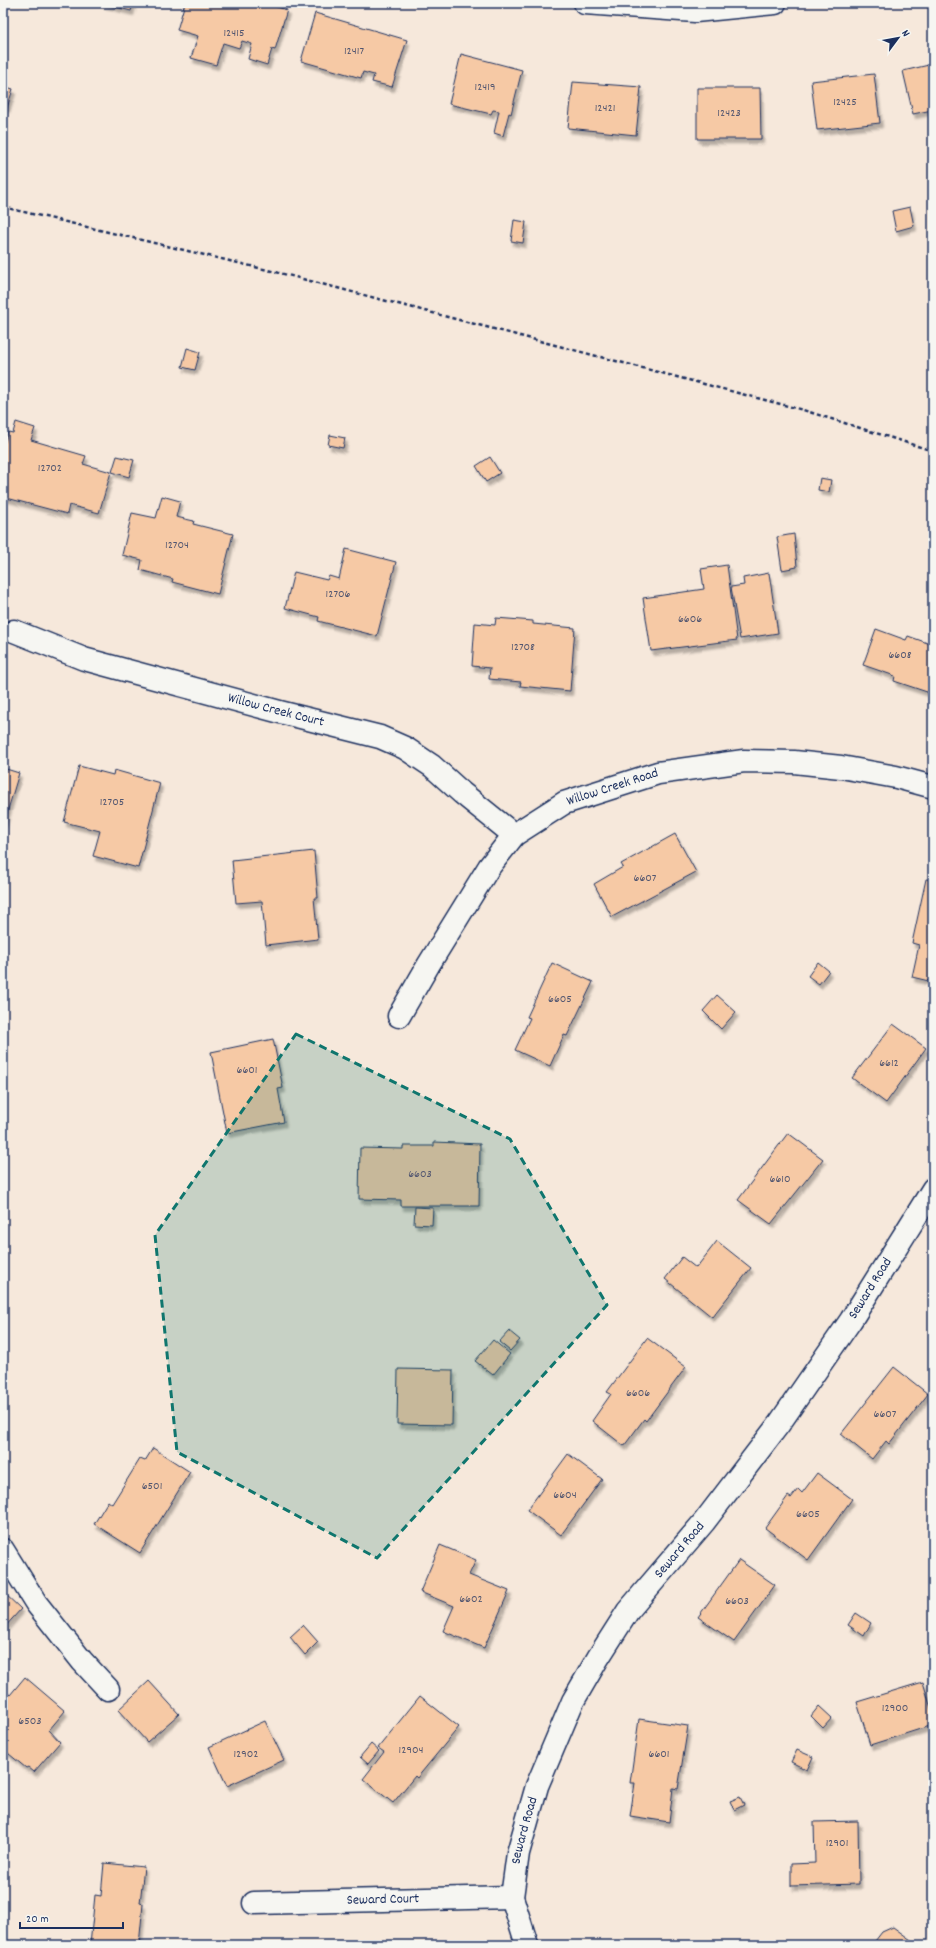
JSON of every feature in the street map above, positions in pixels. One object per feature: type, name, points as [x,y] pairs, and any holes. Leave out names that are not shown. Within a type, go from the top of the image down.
[{"type":"street","points":[[585,3],[695,12],[775,3]]},
{"type":"street","name":"Willow Creek Court","points":[[14,631],[84,659],[280,712],[380,737],[405,748],[432,766],[462,793],[514,835]]},
{"type":"street","name":"Willow Creek Road","points":[[399,1016],[461,911],[489,867],[514,835],[564,803],[658,773],[744,761],[794,762],[875,773],[933,787]]},
{"type":"street","name":"Seward Road","points":[[527,1945],[512,1897],[518,1854],[537,1786],[573,1701],[628,1611],[704,1522],[779,1424],[851,1320],[933,1189]]},
{"type":"street","points":[[3,1550],[36,1603],[82,1661],[108,1689]]},
{"type":"street","name":"Seward Court","points":[[254,1903],[512,1897]]},
{"type":"path","points":[[3,206],[276,272],[803,410],[933,451]]},
{"type":"highlighted area","points":[[296,1034],[510,1139],[607,1305],[377,1558],[177,1452],[155,1235]]},
{"type":"building","points":[[100,3],[133,3],[131,11]]},
{"type":"building","points":[[185,3],[264,3],[287,10],[275,50],[272,49],[267,65],[248,59],[252,44],[242,41],[239,48],[223,43],[216,65],[191,58],[198,36],[177,30]]},
{"type":"building","points":[[315,13],[407,40],[392,87],[372,82],[374,75],[363,72],[361,78],[301,61]]},
{"type":"building","points":[[461,54],[522,70],[511,114],[509,113],[503,136],[494,133],[499,111],[493,110],[491,114],[449,104]]},
{"type":"building","points":[[933,64],[933,115],[932,110],[913,114],[903,71]]},
{"type":"building","points":[[874,74],[880,123],[817,130],[811,81]]},
{"type":"building","points":[[573,82],[641,87],[636,135],[568,128]]},
{"type":"building","points":[[3,86],[13,89],[7,108],[3,106]]},
{"type":"building","points":[[697,88],[760,88],[761,139],[697,139]]},
{"type":"building","points":[[910,207],[914,226],[896,231],[892,211]]},
{"type":"building","points":[[514,220],[526,222],[523,243],[511,241]]},
{"type":"building","points":[[187,348],[200,352],[195,370],[182,367]]},
{"type":"building","points":[[16,422],[35,428],[31,440],[86,456],[83,464],[111,472],[99,513],[69,505],[67,514],[3,497],[3,448],[8,432],[13,433]]},
{"type":"building","points":[[330,435],[345,438],[343,448],[328,445]]},
{"type":"building","points":[[117,456],[134,460],[129,477],[112,472]]},
{"type":"building","points":[[490,457],[500,473],[486,482],[476,466]]},
{"type":"building","points":[[820,478],[831,480],[829,492],[818,490]]},
{"type":"building","points":[[162,496],[180,501],[176,517],[194,521],[193,524],[233,534],[218,594],[172,582],[173,579],[140,570],[142,560],[122,555],[132,513],[156,518]]},
{"type":"building","points":[[794,534],[797,567],[782,570],[777,537]]},
{"type":"building","points":[[346,549],[396,562],[377,636],[318,621],[319,617],[285,608],[294,572],[327,580],[329,576],[339,579]]},
{"type":"building","points":[[727,565],[737,640],[651,651],[643,598],[704,589],[701,569]]},
{"type":"building","points":[[769,573],[778,633],[740,639],[731,587],[744,585],[743,578]]},
{"type":"building","points":[[496,618],[533,621],[533,624],[575,628],[570,691],[520,686],[521,682],[489,679],[490,668],[472,666],[475,623],[495,625]]},
{"type":"building","points":[[876,629],[906,640],[908,636],[933,645],[933,694],[894,681],[895,676],[863,665]]},
{"type":"building","points":[[79,766],[113,775],[114,770],[160,783],[138,868],[93,856],[100,831],[64,822]]},
{"type":"building","points":[[3,768],[19,773],[4,823],[3,823]]},
{"type":"building","points":[[675,834],[696,872],[612,917],[594,884],[623,867],[621,864]]},
{"type":"building","points":[[314,851],[318,898],[314,898],[318,939],[266,945],[262,901],[236,903],[232,860]]},
{"type":"building","points":[[926,879],[933,880],[933,982],[912,977],[919,945],[912,943]]},
{"type":"building","points":[[818,962],[829,971],[819,984],[808,976]]},
{"type":"building","points":[[552,963],[593,982],[567,1036],[564,1035],[550,1066],[515,1050],[530,1018],[527,1017]]},
{"type":"building","points":[[717,995],[736,1012],[721,1029],[703,1011]]},
{"type":"building","points":[[893,1024],[926,1048],[886,1103],[852,1078]]},
{"type":"building","points":[[273,1039],[283,1088],[278,1089],[284,1122],[227,1133],[211,1052]]},
{"type":"building","points":[[788,1133],[823,1159],[771,1224],[738,1200]]},
{"type":"building","points":[[434,1142],[480,1144],[479,1206],[401,1206],[401,1200],[359,1199],[360,1148],[403,1149],[403,1146],[434,1146]]},
{"type":"building","points":[[415,1207],[433,1208],[432,1225],[414,1224]]},
{"type":"building","points":[[717,1241],[751,1268],[712,1317],[665,1279],[682,1257],[696,1268]]},
{"type":"building","points":[[509,1331],[520,1340],[510,1351],[499,1342]]},
{"type":"building","points":[[647,1338],[686,1367],[646,1421],[644,1419],[624,1446],[592,1421],[611,1394],[607,1392]]},
{"type":"building","points":[[493,1340],[510,1354],[493,1375],[475,1361]]},
{"type":"building","points":[[894,1367],[928,1394],[889,1444],[886,1441],[872,1459],[841,1434]]},
{"type":"building","points":[[398,1369],[453,1370],[452,1425],[397,1424]]},
{"type":"building","points":[[153,1448],[190,1472],[140,1553],[94,1524],[108,1501],[112,1504],[140,1459],[145,1461]]},
{"type":"building","points":[[568,1454],[602,1479],[561,1535],[527,1510]]},
{"type":"building","points":[[817,1473],[852,1499],[808,1560],[765,1528],[788,1496],[791,1498],[798,1489],[802,1493]]},
{"type":"building","points":[[440,1545],[476,1560],[469,1575],[509,1591],[484,1648],[443,1631],[454,1606],[420,1592]]},
{"type":"building","points":[[739,1560],[775,1585],[734,1642],[698,1617]]},
{"type":"building","points":[[3,1592],[21,1609],[3,1629]]},
{"type":"building","points":[[856,1613],[871,1623],[864,1636],[848,1625]]},
{"type":"building","points":[[303,1625],[318,1642],[305,1655],[290,1637]]},
{"type":"building","points":[[25,1677],[65,1711],[49,1730],[60,1742],[34,1772],[28,1767],[26,1768],[3,1749],[3,1692],[7,1692],[10,1695]]},
{"type":"building","points":[[149,1681],[179,1714],[147,1742],[118,1710]]},
{"type":"building","points":[[923,1682],[933,1715],[933,1725],[870,1745],[857,1702]]},
{"type":"building","points":[[420,1696],[459,1727],[417,1778],[415,1776],[393,1803],[363,1779],[384,1752],[378,1748]]},
{"type":"building","points":[[819,1706],[832,1718],[823,1728],[811,1716]]},
{"type":"building","points":[[639,1719],[688,1726],[678,1789],[673,1788],[669,1822],[630,1816],[635,1783],[630,1783]]},
{"type":"building","points":[[265,1721],[284,1760],[227,1786],[209,1747]]},
{"type":"building","points":[[371,1744],[379,1751],[368,1764],[360,1757]]},
{"type":"building","points":[[797,1750],[813,1757],[807,1770],[791,1762]]},
{"type":"building","points":[[740,1797],[744,1805],[734,1810],[730,1801]]},
{"type":"building","points":[[858,1821],[859,1884],[791,1886],[791,1864],[815,1863],[814,1822]]},
{"type":"building","points":[[104,1863],[144,1867],[140,1903],[143,1904],[139,1945],[90,1945],[95,1895],[101,1896]]},
{"type":"building","points":[[893,1927],[918,1945],[872,1945],[882,1932]]}]
